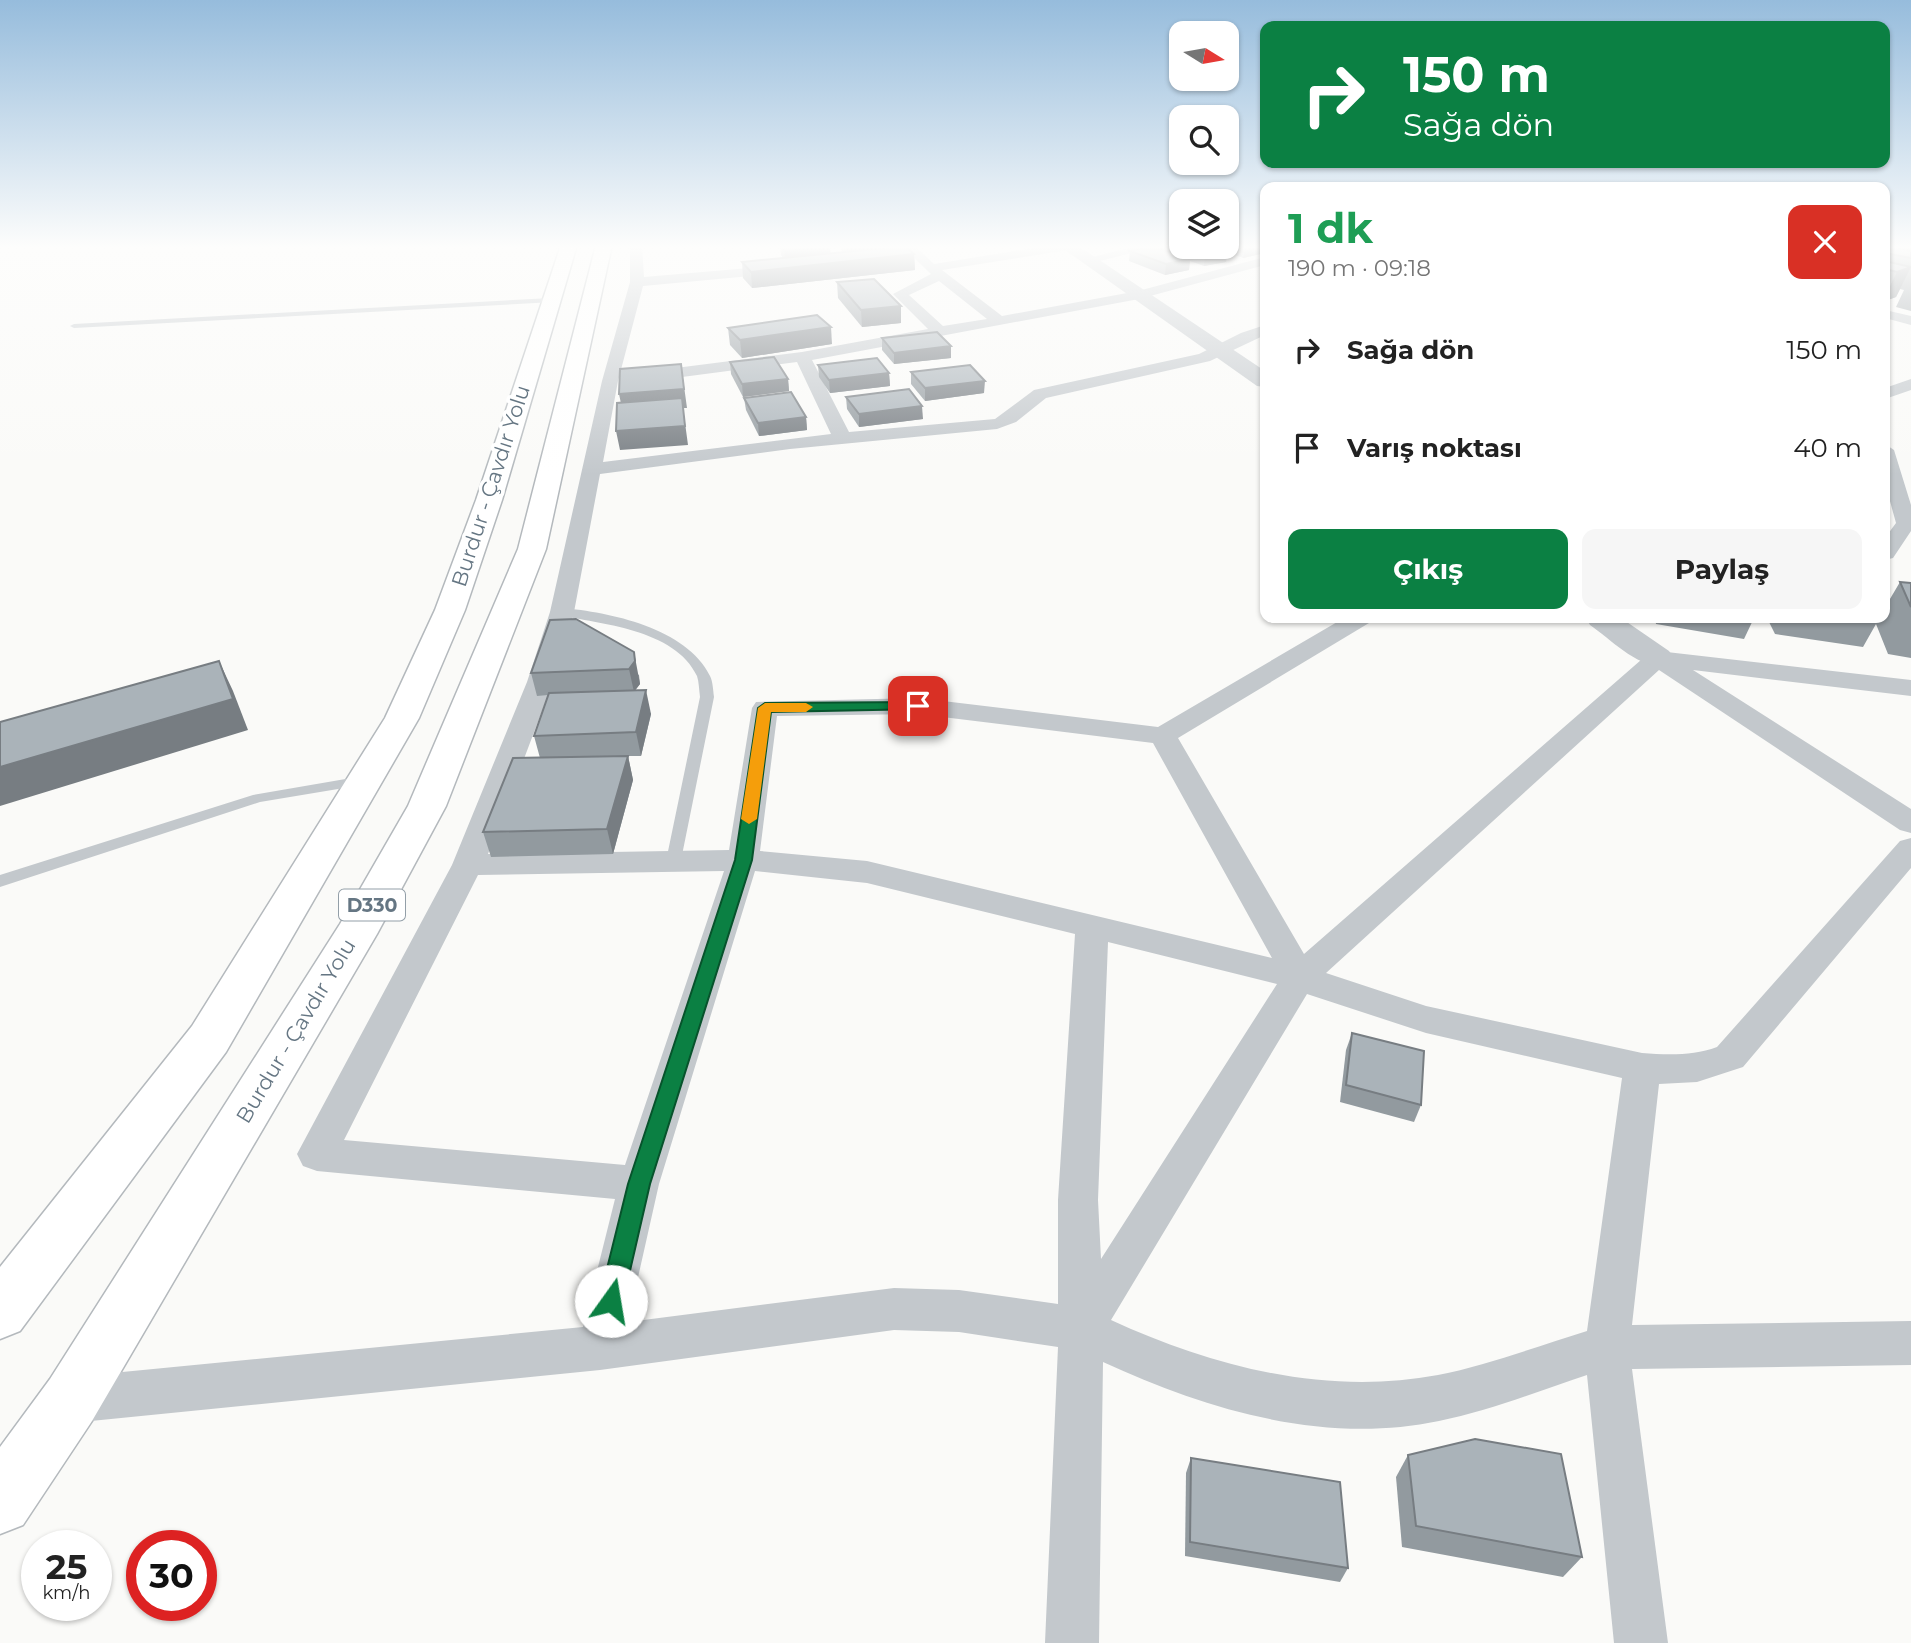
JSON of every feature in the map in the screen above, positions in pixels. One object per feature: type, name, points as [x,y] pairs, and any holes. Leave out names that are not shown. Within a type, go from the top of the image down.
[{"type":"highway","name":"Burdur - Çavdır Yolu","points":[[0,1311],[209,1039],[402,718],[450,610],[489,500],[544,322]]},
{"type":"highway","name":"Burdur - Çavdır Yolu","points":[[0,1502],[71,1401],[349,945],[427,806],[532,549],[586,322]]},
{"type":"street","points":[[626,322],[610,381],[562,612],[509,765],[468,865],[317,1154],[639,1184]]},
{"type":"street","points":[[929,322],[939,331]]},
{"type":"street","points":[[610,381],[802,357],[995,322]]},
{"type":"street","points":[[1180,322],[1260,377]]},
{"type":"street","points":[[591,470],[842,437],[1004,422],[1015,418],[1030,400],[1045,392],[1193,360],[1260,332]]},
{"type":"street","points":[[802,357],[842,437]]},
{"type":"street","points":[[1890,390],[1907,378]]},
{"type":"street","points":[[1890,465],[1909,523],[1890,547]]},
{"type":"street","points":[[600,1348],[639,1184],[743,860],[765,708],[918,706],[1163,736],[1353,623]]},
{"type":"street","points":[[1608,623],[1911,823]]},
{"type":"street","points":[[1082,1329],[1300,977],[1658,657],[1911,688]]},
{"type":"street","points":[[1163,736],[1300,977]]},
{"type":"street","points":[[468,865],[743,860],[791,861],[867,872],[1300,977],[1347,998],[1399,1013],[1642,1068],[1676,1071],[1697,1069],[1730,1057],[1911,848]]},
{"type":"street","points":[[1072,1643],[1082,1329],[1078,1200],[1092,926]]},
{"type":"street","points":[[1642,1068],[1607,1347],[1642,1643]]},
{"type":"street","points":[[71,1401],[600,1348],[894,1309],[959,1311],[1082,1329],[1145,1360],[1206,1382],[1275,1398],[1363,1405],[1434,1399],[1607,1347],[1911,1343]]},
{"type":"lane","points":[[74,326],[153,322]]},
{"type":"lane","points":[[562,612],[596,614],[623,622],[682,650],[697,662],[706,678],[707,697],[674,861]]},
{"type":"lane","points":[[0,881],[258,799],[366,780]]},
{"type":"building","points":[[771,322],[825,322],[831,327],[740,340],[728,328]]},
{"type":"building","points":[[937,332],[951,346],[894,353],[882,338]]},
{"type":"building","points":[[774,357],[788,379],[742,384],[730,362]]},
{"type":"building","points":[[877,358],[889,373],[829,380],[818,365]]},
{"type":"building","points":[[681,364],[684,389],[619,394],[620,369]]},
{"type":"building","points":[[970,365],[985,381],[925,388],[911,372]]},
{"type":"building","points":[[909,389],[922,406],[859,414],[846,397]]},
{"type":"building","points":[[791,392],[806,417],[758,423],[744,398]]},
{"type":"building","points":[[682,398],[685,426],[616,431],[617,403]]},
{"type":"building","points":[[1900,582],[1911,583],[1911,607]]},
{"type":"building","points":[[576,619],[634,652],[635,661],[629,669],[531,673],[550,620]]},
{"type":"building","points":[[219,661],[233,699],[0,767],[0,722]]},
{"type":"building","points":[[646,690],[636,732],[534,736],[549,693]]},
{"type":"building","points":[[628,756],[607,829],[483,832],[513,758]]},
{"type":"building","points":[[1352,1033],[1424,1051],[1421,1105],[1346,1085]]},
{"type":"building","points":[[1475,1439],[1561,1454],[1582,1557],[1416,1526],[1408,1455]]},
{"type":"building","points":[[1191,1458],[1340,1482],[1348,1568],[1190,1542]]},
{"type":"slow traffic","points":[[749,819],[765,708],[806,707]]},
{"type":"route","points":[[611,1301],[639,1184],[743,860],[765,708],[918,706]]}]
